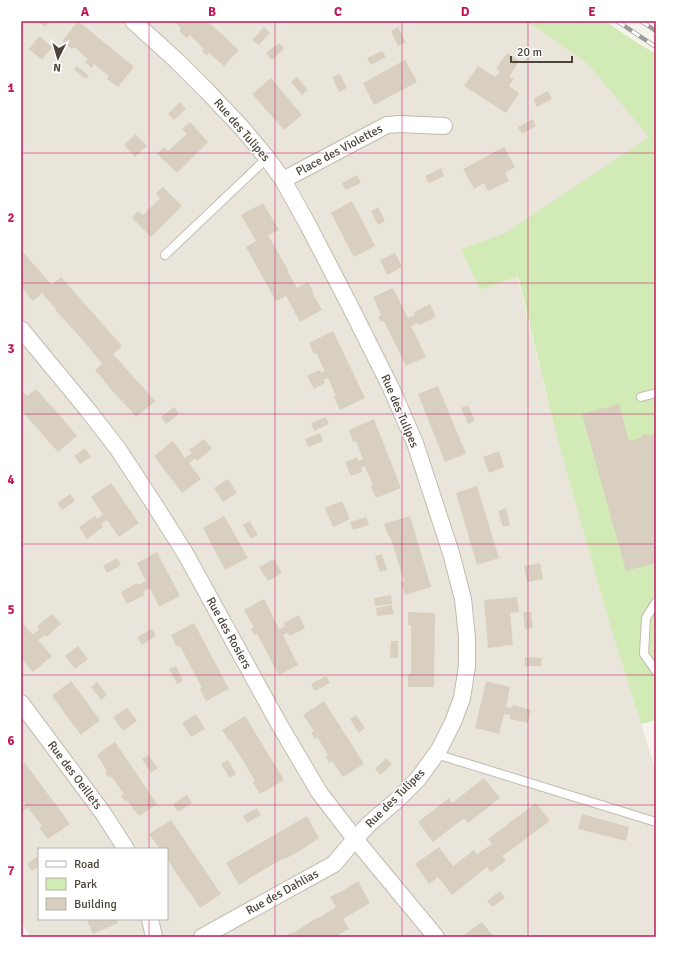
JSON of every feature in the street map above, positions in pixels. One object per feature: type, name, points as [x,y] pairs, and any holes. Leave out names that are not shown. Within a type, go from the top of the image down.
[{"type":"street","name":"Rue des Tulipes","points":[[133,21],[177,61],[242,128],[267,158],[282,180],[339,284],[391,388],[415,443],[451,553],[462,599],[467,637],[467,666],[462,698],[453,722],[436,754],[418,779],[396,801],[369,824],[355,839]]},
{"type":"street","name":"Place des Violettes","points":[[282,180],[387,125],[400,124],[444,126]]},
{"type":"street","name":"Rue des Rosiers","points":[[21,329],[87,409],[118,450],[154,504],[185,553],[279,724],[319,792],[355,839],[436,937]]},
{"type":"street","name":"Rue des Oeillets","points":[[21,703],[103,813],[125,848]]},
{"type":"street","name":"Rue des Dahlias","points":[[202,937],[334,864],[355,839]]},
{"type":"street","points":[[150,920],[154,937]]},
{"type":"lane","points":[[165,255],[267,158]]},
{"type":"lane","points":[[641,397],[656,393]]},
{"type":"lane","points":[[656,602],[646,618],[644,654],[656,671]]},
{"type":"lane","points":[[436,754],[656,822]]},
{"type":"shaded area","points":[[21,21],[553,21],[656,133],[505,233],[461,249],[480,290],[517,276],[557,437],[606,612],[656,772],[656,937],[30,937],[21,921]]},
{"type":"green space","points":[[517,21],[605,21],[656,54],[656,720],[641,724],[606,612],[557,437],[518,276],[480,290],[461,249],[505,233],[649,137],[589,65],[535,26]]},
{"type":"building","points":[[37,21],[50,21],[45,27]]},
{"type":"building","points":[[78,21],[134,67],[118,87],[107,79],[109,76],[94,64],[92,68],[85,62],[88,59],[74,47],[72,49],[62,41]]},
{"type":"building","points":[[174,21],[207,21],[239,50],[224,66],[209,53],[207,56],[202,51],[204,49],[190,35],[187,38],[179,31],[181,28]]},
{"type":"building","points":[[264,27],[270,33],[259,45],[252,40]]},
{"type":"building","points":[[398,27],[406,42],[398,46],[391,31]]},
{"type":"building","points":[[39,36],[52,47],[42,60],[29,49]]},
{"type":"building","points":[[279,43],[284,49],[272,60],[266,53]]},
{"type":"building","points":[[382,51],[386,57],[371,65],[367,58]]},
{"type":"building","points":[[507,53],[519,61],[509,77],[514,79],[509,86],[519,93],[506,113],[464,86],[478,66],[495,77],[500,71],[496,69]]},
{"type":"building","points":[[405,60],[417,82],[374,105],[363,83]]},
{"type":"building","points":[[77,66],[89,76],[86,79],[74,70]]},
{"type":"building","points":[[340,74],[347,88],[339,92],[332,77]]},
{"type":"building","points":[[297,77],[308,90],[302,95],[291,82]]},
{"type":"building","points":[[271,78],[302,115],[284,130],[252,94]]},
{"type":"building","points":[[548,91],[552,99],[537,107],[533,99]]},
{"type":"building","points":[[180,102],[186,109],[174,120],[168,114]]},
{"type":"building","points":[[533,119],[536,126],[522,134],[518,127]]},
{"type":"building","points":[[190,122],[208,142],[177,173],[157,154],[164,147],[168,151],[187,134],[182,129]]},
{"type":"building","points":[[135,134],[147,146],[135,157],[124,145]]},
{"type":"building","points":[[504,147],[515,167],[505,173],[509,181],[488,191],[484,183],[474,189],[463,169]]},
{"type":"building","points":[[441,168],[444,176],[429,183],[425,176]]},
{"type":"building","points":[[357,175],[361,183],[346,190],[342,183]]},
{"type":"building","points":[[163,187],[182,206],[151,237],[132,218],[138,211],[143,215],[160,198],[156,193]]},
{"type":"building","points":[[352,201],[375,246],[354,257],[331,213]]},
{"type":"building","points":[[263,203],[279,230],[268,235],[287,270],[297,288],[308,282],[322,310],[300,322],[286,296],[276,301],[246,247],[256,241],[241,215]]},
{"type":"building","points":[[378,207],[385,221],[378,225],[371,211]]},
{"type":"building","points":[[21,250],[52,285],[61,277],[122,346],[113,354],[155,401],[136,417],[95,370],[102,364],[42,293],[33,301],[21,287]]},
{"type":"building","points":[[395,253],[402,267],[387,275],[380,260]]},
{"type":"building","points":[[393,288],[408,318],[415,315],[414,312],[430,304],[436,317],[419,325],[418,323],[411,326],[426,357],[406,366],[384,321],[381,322],[378,316],[381,315],[373,297]]},
{"type":"building","points":[[333,331],[365,398],[340,410],[328,378],[323,380],[325,383],[314,389],[307,376],[319,370],[321,373],[325,371],[309,343]]},
{"type":"building","points":[[438,386],[466,454],[445,462],[418,394]]},
{"type":"building","points":[[21,389],[27,396],[36,389],[77,436],[58,452],[21,410]]},
{"type":"building","points":[[619,404],[629,441],[642,438],[642,435],[648,434],[648,436],[656,434],[656,563],[626,571],[582,414]]},
{"type":"building","points":[[468,405],[475,421],[468,424],[461,408]]},
{"type":"building","points":[[174,407],[179,414],[166,424],[161,417]]},
{"type":"building","points":[[326,417],[329,424],[314,431],[311,423]]},
{"type":"building","points":[[374,419],[401,488],[376,498],[371,486],[373,485],[365,466],[361,468],[362,472],[351,476],[345,462],[357,457],[358,461],[363,459],[356,441],[353,442],[349,430]]},
{"type":"building","points":[[320,433],[323,441],[308,447],[305,439]]},
{"type":"building","points":[[204,439],[212,449],[197,461],[195,458],[189,463],[201,479],[182,493],[154,456],[173,441],[185,458],[192,453],[189,450]]},
{"type":"building","points":[[85,448],[91,457],[80,464],[74,456]]},
{"type":"building","points":[[499,451],[504,467],[489,473],[483,457]]},
{"type":"building","points":[[228,479],[237,493],[223,502],[214,488]]},
{"type":"building","points":[[111,483],[139,523],[119,537],[107,520],[101,524],[103,527],[87,539],[79,527],[95,516],[97,519],[103,514],[91,497]]},
{"type":"building","points":[[477,486],[499,558],[477,565],[456,493]]},
{"type":"building","points":[[70,494],[75,501],[62,510],[57,503]]},
{"type":"building","points":[[342,501],[350,519],[333,527],[325,508]]},
{"type":"building","points":[[506,508],[510,525],[503,527],[498,511]]},
{"type":"building","points":[[224,516],[248,558],[225,570],[203,528]]},
{"type":"building","points":[[410,516],[431,587],[405,595],[401,582],[404,581],[390,536],[389,537],[384,524]]},
{"type":"building","points":[[366,517],[369,525],[353,530],[350,522]]},
{"type":"building","points":[[250,521],[258,535],[251,539],[243,525]]},
{"type":"building","points":[[157,552],[180,596],[159,607],[150,588],[143,592],[145,595],[127,604],[121,592],[137,583],[139,585],[146,581],[137,563]]},
{"type":"building","points":[[382,554],[387,570],[380,572],[375,556]]},
{"type":"building","points":[[117,558],[121,565],[107,573],[103,566]]},
{"type":"building","points":[[274,559],[282,573],[268,581],[259,567]]},
{"type":"building","points":[[540,563],[543,579],[527,582],[524,566]]},
{"type":"building","points":[[391,595],[392,604],[375,606],[374,598]]},
{"type":"building","points":[[517,597],[519,612],[510,613],[513,645],[488,648],[484,600]]},
{"type":"building","points":[[264,599],[279,629],[285,626],[283,623],[299,615],[305,628],[290,636],[288,633],[283,635],[298,665],[279,675],[257,634],[254,635],[251,629],[254,628],[244,610]]},
{"type":"building","points":[[392,605],[394,614],[377,616],[376,608]]},
{"type":"building","points":[[408,612],[435,613],[434,687],[408,687],[408,674],[411,674],[411,626],[408,625]]},
{"type":"building","points":[[523,612],[531,612],[533,628],[525,629]]},
{"type":"building","points":[[52,614],[61,624],[46,637],[45,635],[38,640],[52,656],[33,672],[21,658],[21,621],[33,635],[39,629],[37,626]]},
{"type":"building","points":[[194,623],[229,689],[206,701],[200,689],[202,688],[180,646],[177,647],[171,635]]},
{"type":"building","points":[[152,629],[156,636],[142,645],[137,637]]},
{"type":"building","points":[[391,641],[398,641],[398,658],[390,658]]},
{"type":"building","points":[[78,646],[88,659],[75,669],[65,656]]},
{"type":"building","points":[[525,657],[542,658],[541,666],[525,666]]},
{"type":"building","points":[[176,666],[183,681],[177,684],[169,669]]},
{"type":"building","points":[[326,676],[330,683],[315,691],[311,684]]},
{"type":"building","points":[[71,681],[100,720],[81,735],[52,696]]},
{"type":"building","points":[[486,681],[510,687],[506,707],[512,708],[513,705],[531,710],[528,723],[510,719],[510,715],[504,714],[499,734],[475,728]]},
{"type":"building","points":[[97,682],[107,695],[101,700],[91,687]]},
{"type":"building","points":[[324,701],[364,764],[343,777],[332,761],[329,763],[326,757],[328,755],[317,737],[315,739],[311,733],[314,731],[303,715]]},
{"type":"building","points":[[127,708],[137,721],[123,731],[113,717]]},
{"type":"building","points":[[196,714],[205,729],[191,737],[182,723]]},
{"type":"building","points":[[356,715],[365,728],[359,733],[350,719]]},
{"type":"building","points":[[245,716],[284,780],[260,794],[253,783],[255,781],[231,741],[229,741],[222,730]]},
{"type":"building","points":[[115,742],[157,804],[139,816],[127,800],[125,802],[121,796],[124,794],[111,776],[109,778],[105,772],[107,771],[97,755]]},
{"type":"building","points":[[148,755],[158,768],[151,773],[142,759]]},
{"type":"building","points":[[386,758],[392,764],[380,775],[375,769]]},
{"type":"building","points":[[228,760],[236,774],[230,778],[221,764]]},
{"type":"building","points":[[25,763],[70,824],[48,839],[39,828],[42,826],[28,808],[21,813],[21,809],[26,805],[21,798],[21,767]]},
{"type":"building","points":[[484,778],[500,798],[468,823],[464,818],[433,842],[418,822],[449,798],[452,803]]},
{"type":"building","points":[[187,795],[192,803],[178,812],[173,804]]},
{"type":"building","points":[[536,803],[550,821],[502,856],[506,861],[491,872],[487,867],[452,895],[438,877],[429,884],[415,864],[439,847],[453,866],[474,850],[477,854],[492,844],[488,839]]},
{"type":"building","points":[[257,808],[261,815],[247,823],[243,816]]},
{"type":"building","points":[[582,814],[629,827],[626,841],[578,829]]},
{"type":"building","points":[[307,816],[319,838],[301,850],[285,859],[284,858],[239,885],[226,863]]},
{"type":"building","points":[[171,820],[221,894],[200,908],[168,861],[168,848],[159,848],[149,834]]},
{"type":"building","points":[[38,856],[38,867],[32,871],[27,864]]},
{"type":"building","points":[[358,881],[370,903],[343,919],[349,929],[335,937],[283,937],[292,932],[293,933],[336,907],[330,897]]},
{"type":"building","points":[[500,891],[505,898],[492,907],[487,901]]},
{"type":"building","points":[[116,920],[118,923],[93,934],[87,921]]},
{"type":"building","points":[[482,922],[494,937],[468,937],[465,934]]},
{"type":"railway","points":[[617,21],[656,47]]},
{"type":"railway","points":[[641,21],[656,31]]}]
